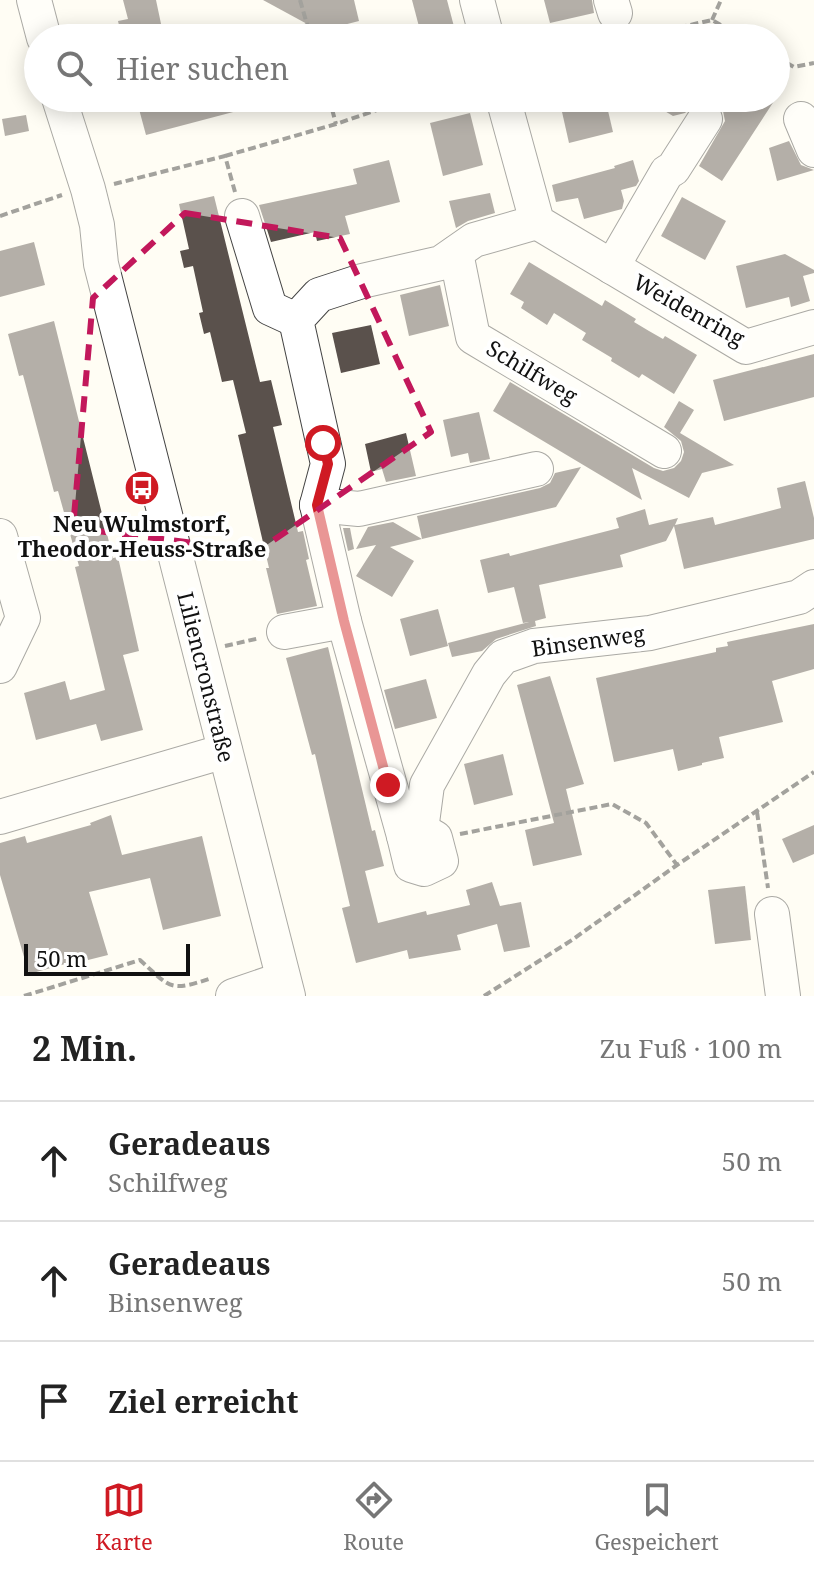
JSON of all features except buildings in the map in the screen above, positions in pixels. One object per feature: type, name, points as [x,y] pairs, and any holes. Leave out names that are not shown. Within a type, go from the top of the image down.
[{"type":"street","points":[[34,0],[40,24]]},
{"type":"street","points":[[477,0],[483,24]]},
{"type":"street","name":"Liliencronstraße","points":[[60,112],[62,154],[71,193],[81,229],[101,264],[285,991]]},
{"type":"street","points":[[296,320],[319,295],[362,281],[441,263],[474,240],[537,222],[507,112]]},
{"type":"street","name":"Weidenring","points":[[612,267],[667,172],[673,169],[705,119]]},
{"type":"street","points":[[242,216],[270,308],[296,320]]},
{"type":"street","name":"Weidenring","points":[[537,222],[746,347],[814,327]]},
{"type":"street","name":"Schilfweg","points":[[456,253],[473,337],[664,451]]},
{"type":"street","points":[[296,320],[328,464],[317,505],[344,621],[420,835]]},
{"type":"street","points":[[317,505],[359,509],[536,469]]},
{"type":"street","points":[[0,536],[23,618],[0,666]]},
{"type":"street","name":"Binsenweg","points":[[420,835],[427,785],[489,674],[503,657],[534,646],[650,633],[799,597],[814,587]]},
{"type":"street","points":[[284,632],[344,621]]},
{"type":"street","points":[[1,812],[225,751]]},
{"type":"street","points":[[772,914],[783,996]]},
{"type":"street","points":[[227,985],[285,991]]},
{"type":"path","points":[[300,0],[307,24]]},
{"type":"path","points":[[712,20],[721,0]]},
{"type":"path","points":[[619,17],[712,20],[719,24]]},
{"type":"path","points":[[790,65],[794,67],[814,63]]},
{"type":"path","points":[[333,112],[336,124]]},
{"type":"path","points":[[105,184],[116,185],[225,156],[371,112]]},
{"type":"path","points":[[225,156],[242,216]]},
{"type":"path","points":[[0,216],[53,198]]},
{"type":"path","points":[[200,652],[284,632]]},
{"type":"path","points":[[484,996],[572,940],[814,772]]},
{"type":"path","points":[[420,835],[612,804],[646,823],[677,865]]},
{"type":"path","points":[[757,812],[772,914]]},
{"type":"path","points":[[24,996],[140,960],[169,986],[227,985]]},
{"type":"highlighted area","points":[[185,213],[340,238],[431,432],[258,551],[73,528],[93,298]]},
{"type":"place","name":"Neu Wulmstorf, Theodor-Heuss-Straße","points":[[142,488]]},
{"type":"route","points":[[323,443],[328,464],[317,505],[388,785]]}]
